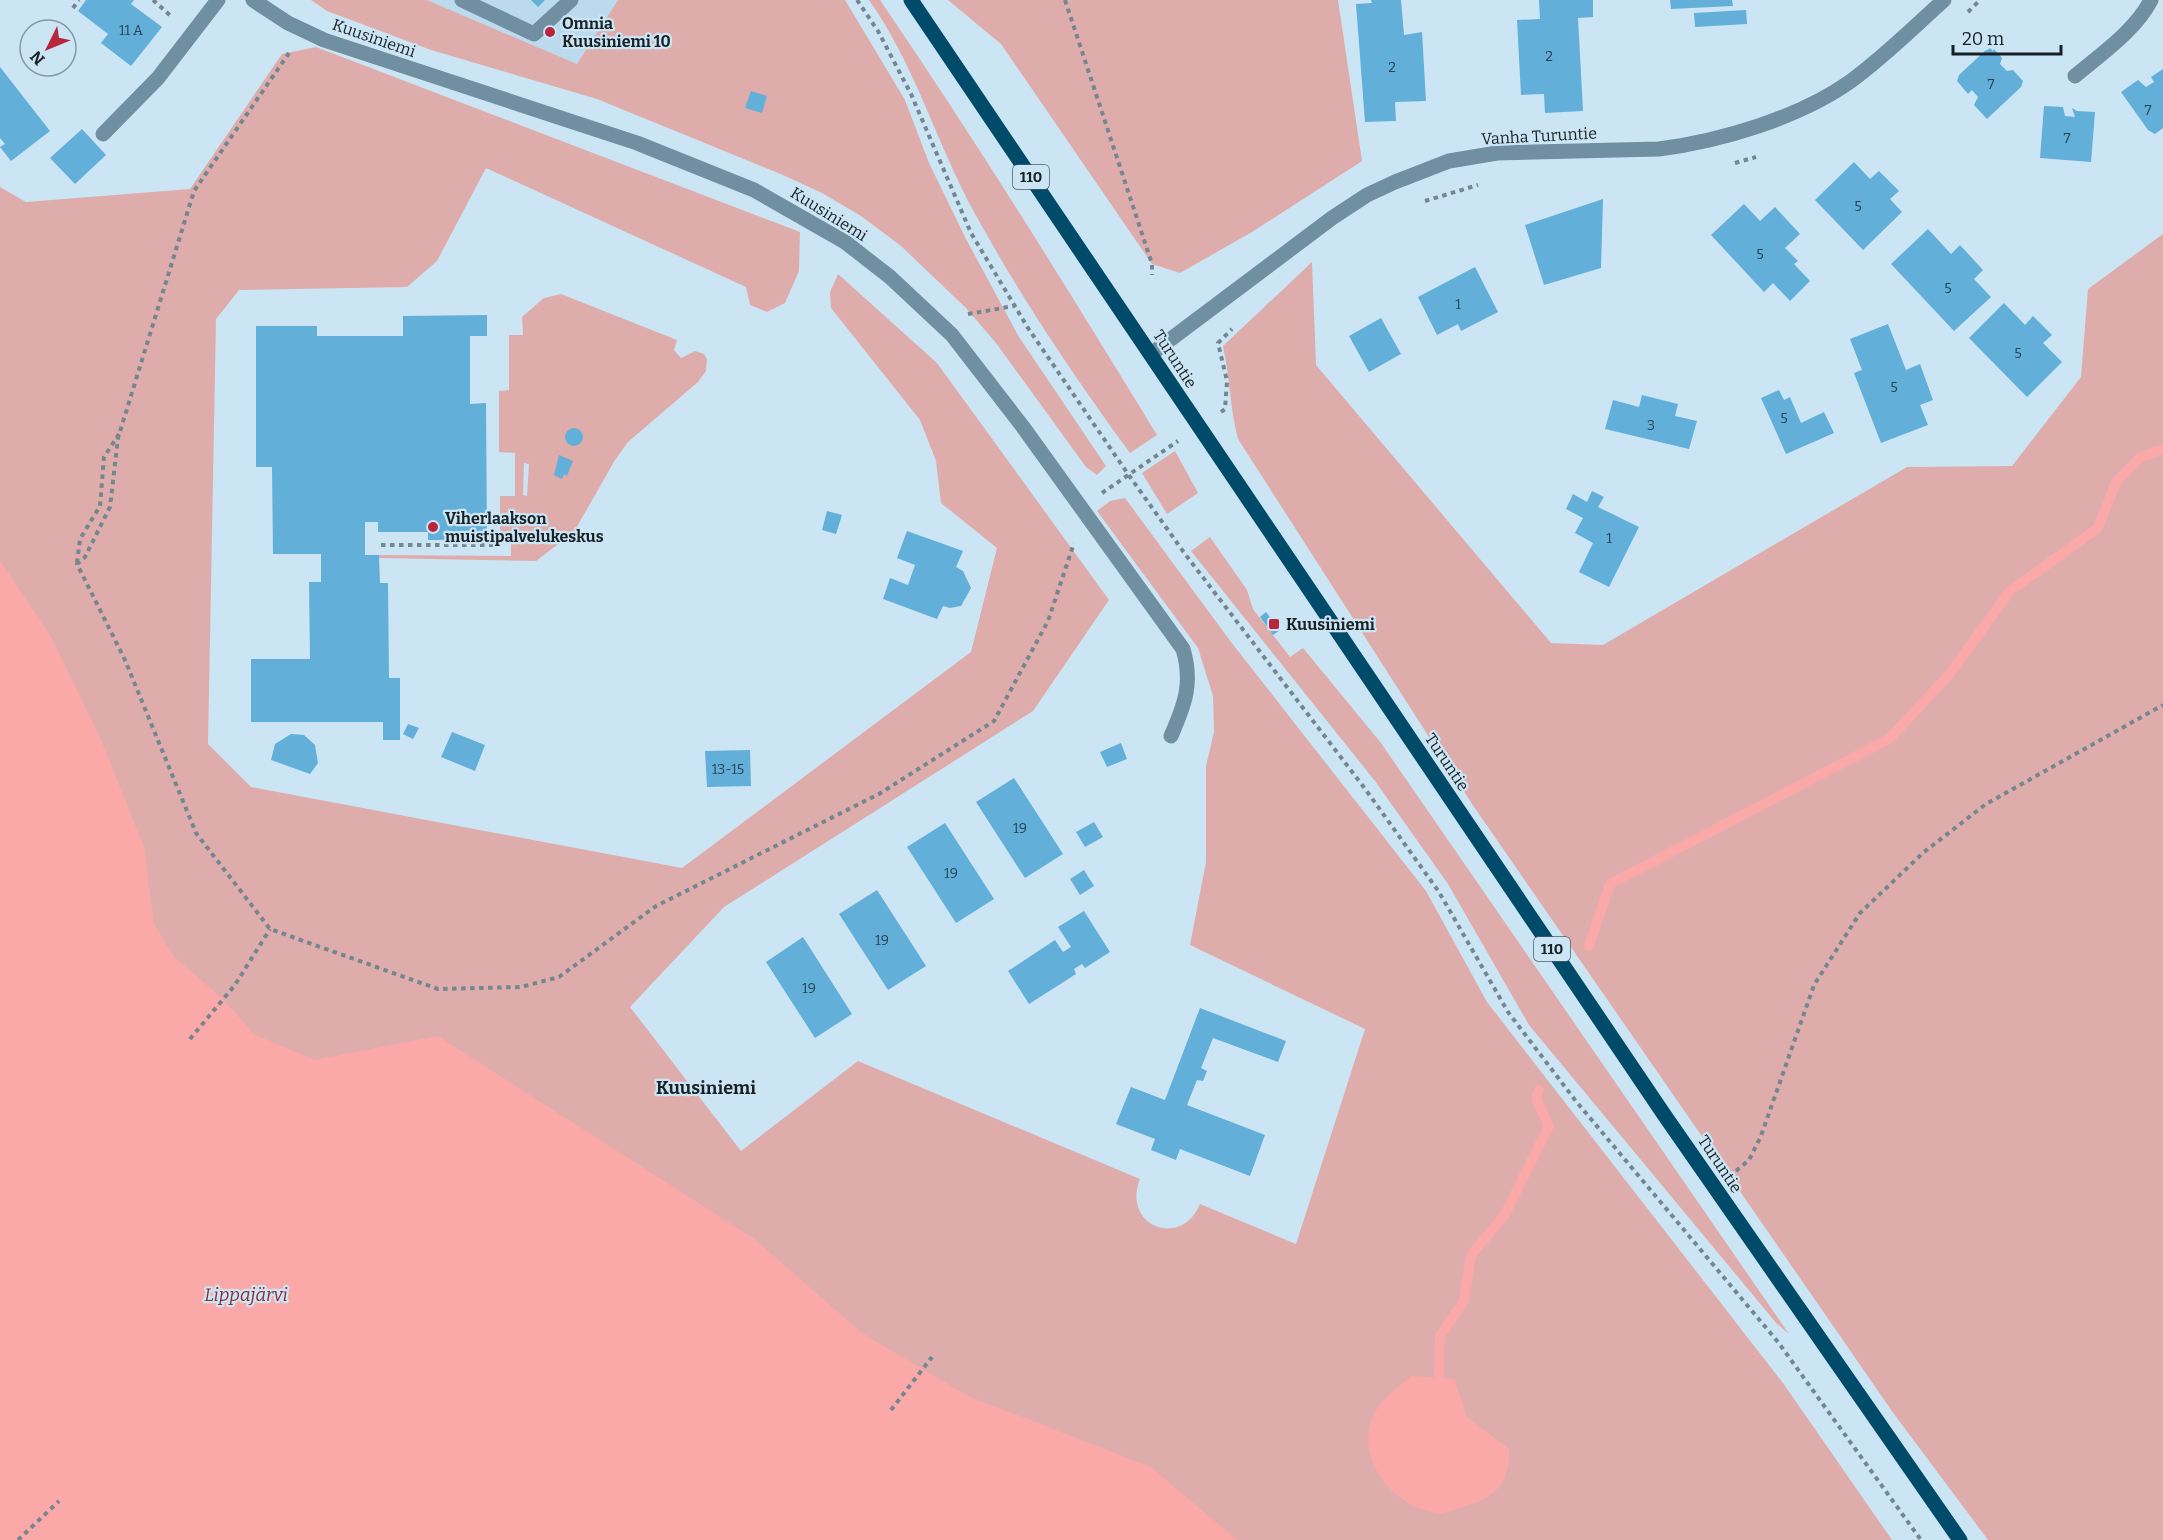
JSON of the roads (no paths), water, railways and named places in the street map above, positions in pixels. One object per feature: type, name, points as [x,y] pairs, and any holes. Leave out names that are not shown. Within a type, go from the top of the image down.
[{"type":"main road","name":"Turuntie","points":[[911,0],[1151,354],[1198,428],[1714,1188],[1960,1540]]},
{"type":"street","points":[[103,134],[158,78],[218,0]]},
{"type":"street","name":"Kuusiniemi","points":[[253,0],[288,23],[324,40],[587,125],[754,190],[845,242],[890,277],[952,335],[1082,508],[1183,649],[1189,669],[1188,685],[1171,736]]},
{"type":"street","points":[[462,0],[534,34],[571,0]]},
{"type":"street","name":"Vanha Turuntie","points":[[1151,354],[1332,218],[1367,195],[1459,160],[1497,153],[1659,149],[1682,146],[1754,127],[1808,105],[1850,82],[1944,0]]},
{"type":"street","points":[[2075,76],[2114,43],[2146,9],[2151,0]]},
{"type":"water","name":"Lippajärvi","points":[[0,561],[50,635],[100,737],[144,847],[154,924],[174,957],[222,998],[254,1034],[314,1060],[438,1036],[753,1238],[862,1333],[968,1396],[1151,1467],[1237,1540],[0,1540]]},
{"type":"water","points":[[1412,1376],[1454,1379],[1467,1417],[1509,1449],[1507,1472],[1498,1489],[1491,1495],[1472,1504],[1438,1513],[1420,1508],[1403,1499],[1389,1487],[1378,1472],[1370,1456],[1368,1438],[1371,1420],[1384,1399]]},
{"type":"waterway","points":[[1589,946],[1610,884],[1889,739],[1948,676],[2010,591],[2098,528],[2116,482],[2141,457],[2163,449]]},
{"type":"waterway","points":[[1439,1376],[1440,1336],[1464,1301],[1471,1255],[1504,1216],[1549,1126],[1536,1099],[1539,1090]]},
{"type":"place","name":"Omnia Kuusiniemi 10","points":[[550,32]]},
{"type":"place","name":"Viherlaakson muistipalvelukeskus","points":[[433,527]]},
{"type":"place","name":"Kuusiniemi","points":[[1274,624]]},
{"type":"district","name":"Kuusiniemi","points":[[706,1088]]}]
